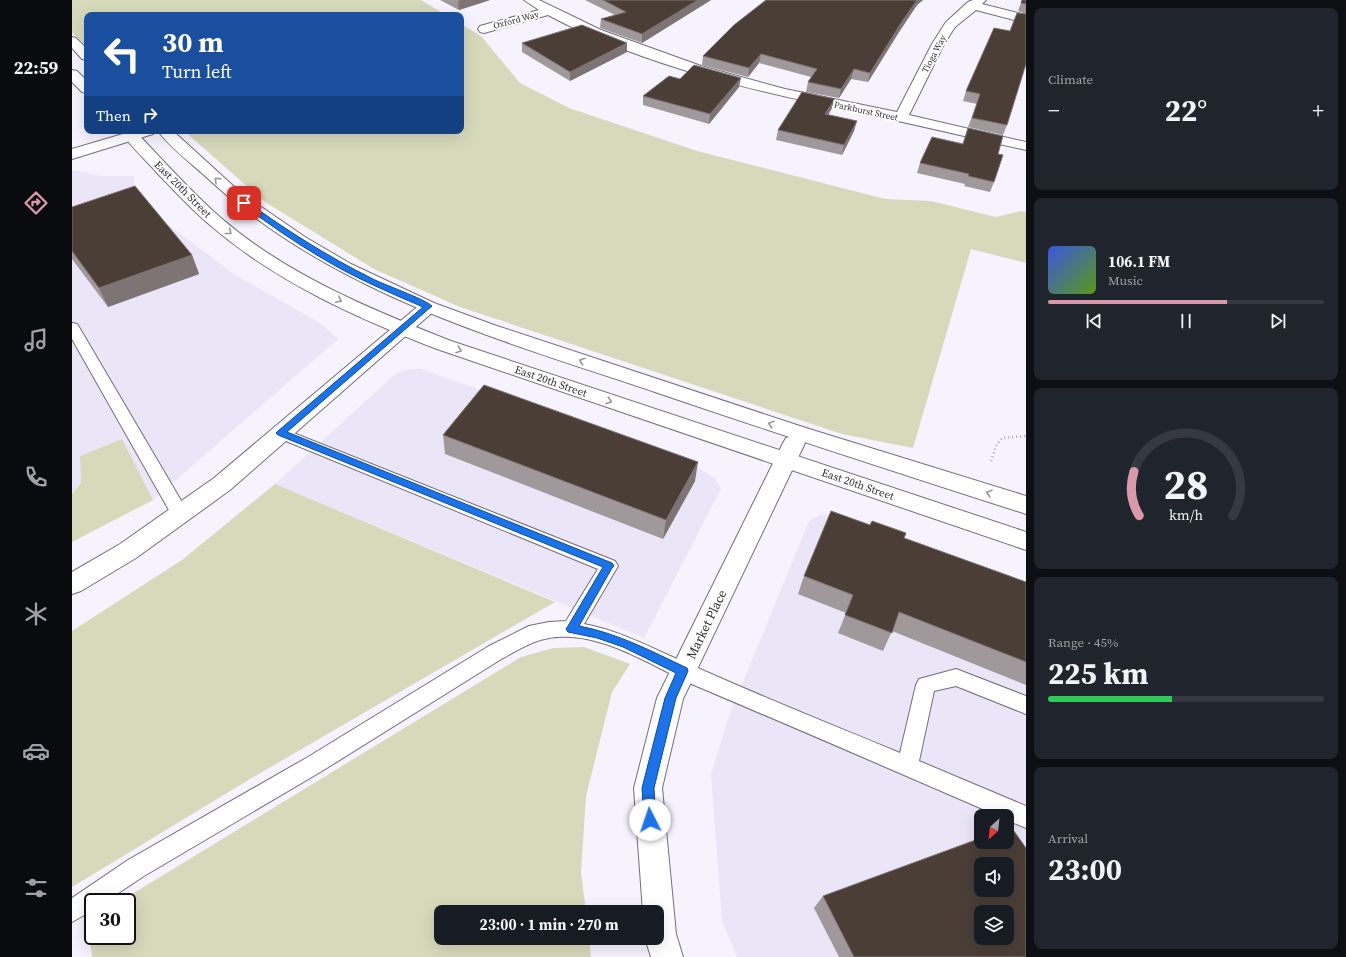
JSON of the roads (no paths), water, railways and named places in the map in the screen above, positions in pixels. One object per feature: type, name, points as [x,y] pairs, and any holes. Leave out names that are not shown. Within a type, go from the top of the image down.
[{"type":"street","name":"Parkhurst Street","points":[[530,0],[548,11],[611,40],[666,60],[727,79],[785,94],[1026,146]]},
{"type":"street","points":[[976,3],[1026,19]]},
{"type":"street","name":"Tioga Way","points":[[901,118],[938,44],[950,25],[976,3]]},
{"type":"street","name":"Oxford Way","points":[[484,29],[548,11]]},
{"type":"street","points":[[72,41],[84,53]]},
{"type":"street","points":[[72,74],[84,87]]},
{"type":"street","points":[[72,154],[132,134]]},
{"type":"street","name":"East 20th Street","points":[[136,134],[199,206],[235,236],[303,281],[360,310],[402,329],[444,345],[790,451],[919,484],[960,484]]},
{"type":"street","name":"East 20th Street","points":[[168,134],[235,196],[299,241],[345,268],[428,306],[509,337],[799,433],[1026,505]]},
{"type":"street","points":[[72,584],[128,551],[222,484],[428,306]]},
{"type":"street","name":"East 20th Street","points":[[790,451],[1026,542]]},
{"type":"street","name":"Market Place","points":[[667,957],[660,934],[648,788],[670,698],[790,451]]},
{"type":"lane","points":[[72,327],[180,514]]},
{"type":"lane","points":[[281,433],[609,566],[572,629]]},
{"type":"lane","points":[[72,911],[136,868],[315,764],[503,649],[529,634],[548,630],[572,629],[597,634],[626,644],[683,671],[1026,817]]},
{"type":"lane","points":[[907,766],[926,685],[956,677],[1026,705]]}]
